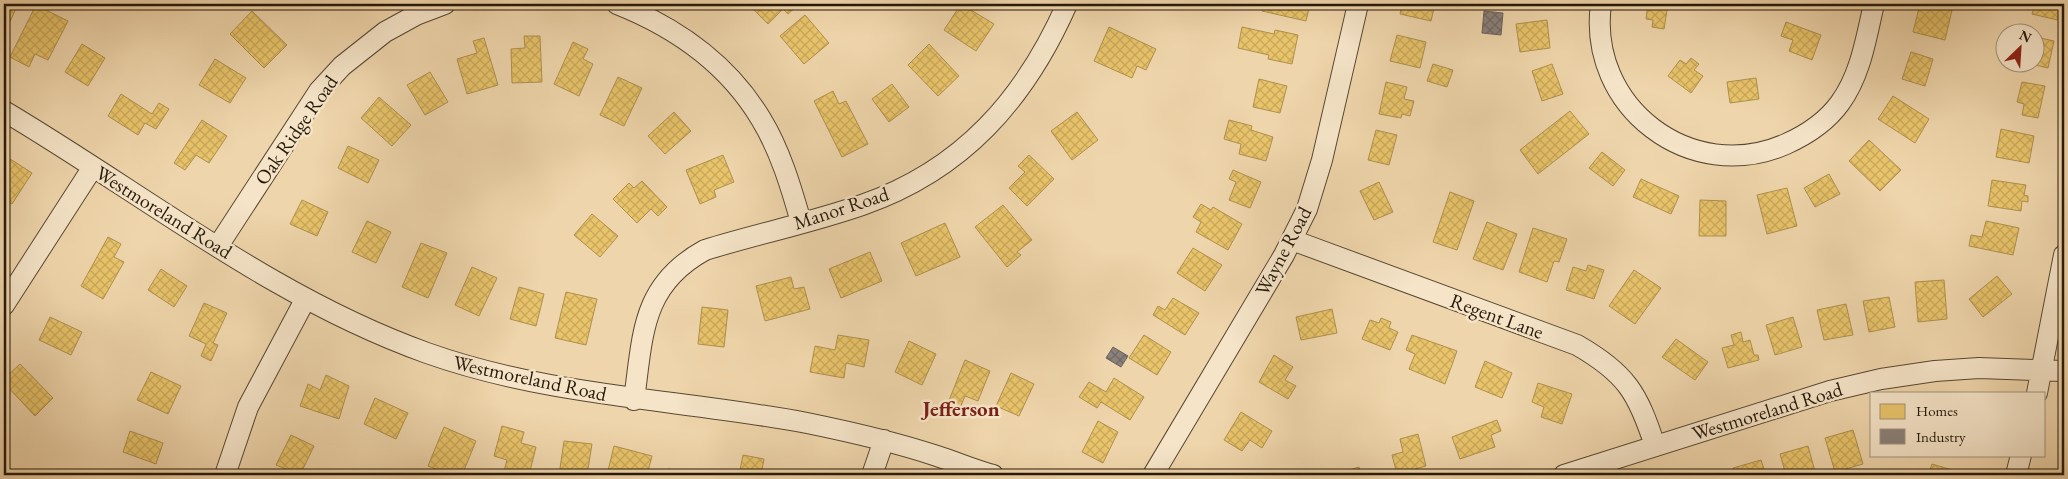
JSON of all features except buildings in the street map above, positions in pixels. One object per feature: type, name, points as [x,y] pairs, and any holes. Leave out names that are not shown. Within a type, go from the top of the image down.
[{"type":"street","name":"Oak Ridge Road","points":[[218,246],[319,91],[342,66],[385,32],[416,15],[445,4]]},
{"type":"street","points":[[617,4],[649,17],[682,36],[707,56],[741,91],[761,118],[774,144],[789,179],[802,222]]},
{"type":"street","name":"Manor Road","points":[[634,400],[649,310],[658,291],[671,274],[687,260],[705,250],[862,205],[900,189],[937,169],[966,147],[994,121],[1020,89],[1050,42],[1067,4]]},
{"type":"street","name":"Wayne Road","points":[[1153,475],[1292,240],[1307,209],[1322,160],[1358,4]]},
{"type":"street","points":[[1600,4],[1599,32],[1604,60],[1618,90],[1631,108],[1648,126],[1682,146],[1733,156],[1768,151],[1798,139],[1819,124],[1839,104],[1852,84],[1862,58],[1874,4]]},
{"type":"street","name":"Westmoreland Road","points":[[4,111],[305,300],[363,328],[448,360],[518,379],[634,400],[774,418],[884,440],[993,475]]},
{"type":"street","points":[[4,305],[93,167]]},
{"type":"street","name":"Regent Lane","points":[[1292,240],[1577,345],[1599,357],[1618,373],[1633,391],[1643,409],[1655,446]]},
{"type":"street","points":[[2036,392],[2064,255]]},
{"type":"street","points":[[225,475],[248,407],[305,300]]},
{"type":"street","name":"Westmoreland Road","points":[[1564,475],[1830,391],[1881,379],[1935,371],[1979,368],[2042,368],[2064,371]]},
{"type":"street","points":[[872,475],[884,440]]},
{"type":"street","points":[[2016,475],[2021,456]]},
{"type":"district","name":"Jefferson","points":[[961,408]]}]
